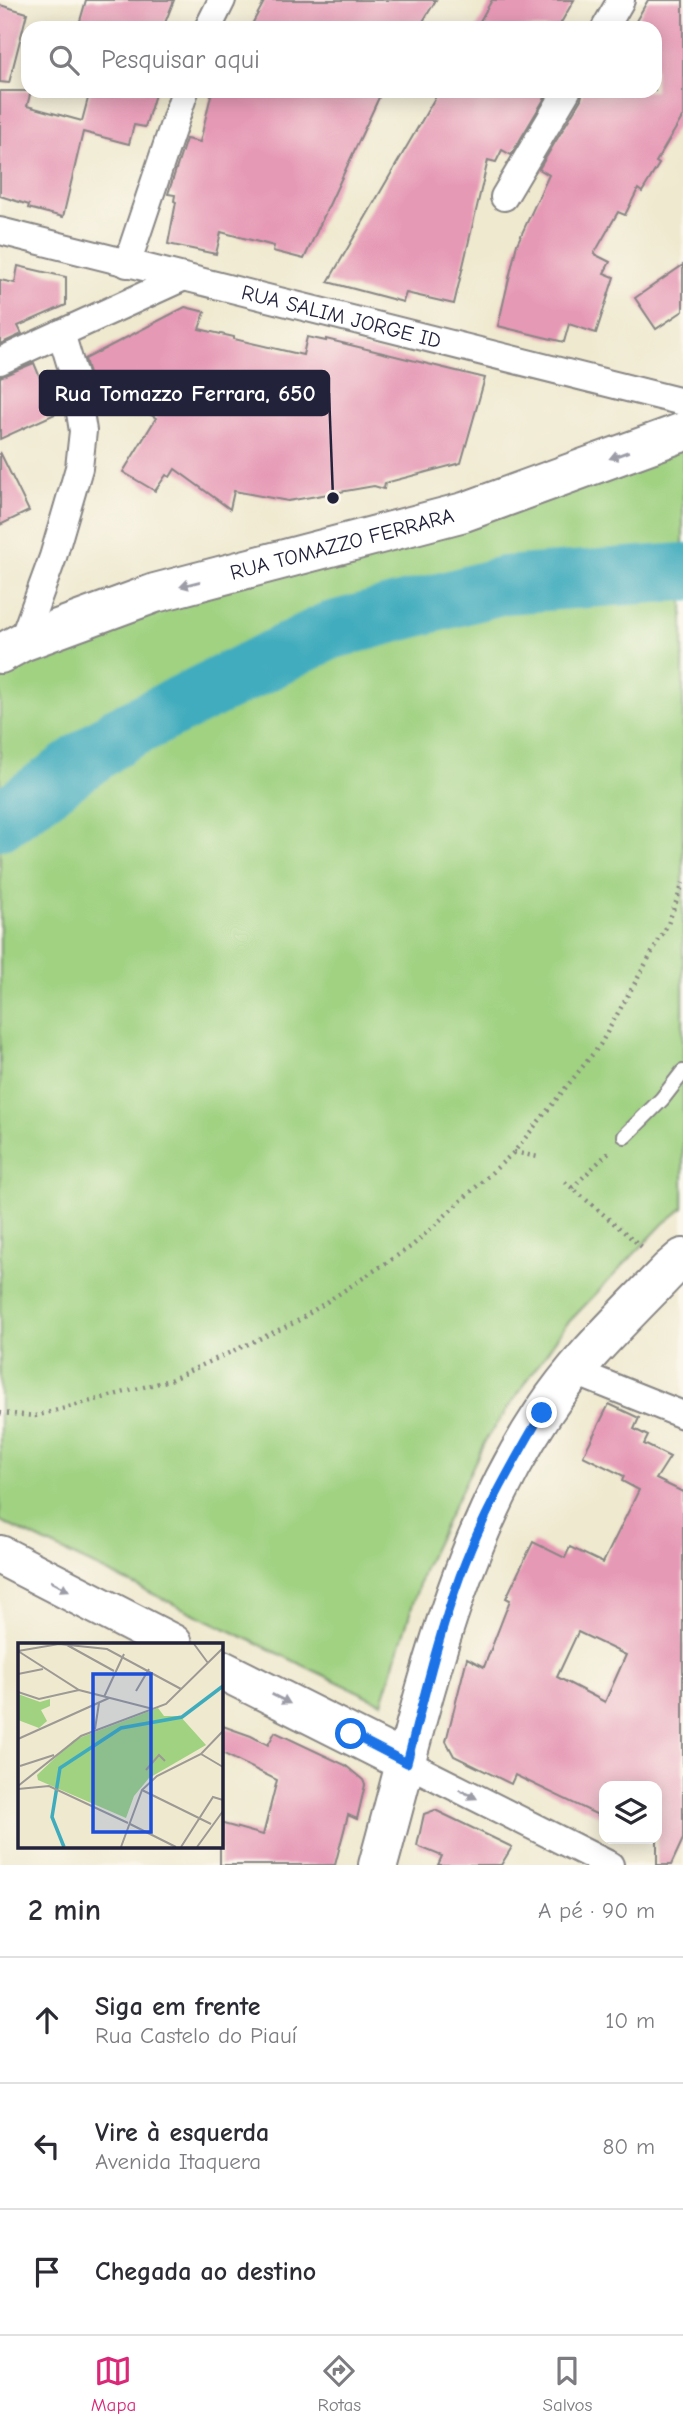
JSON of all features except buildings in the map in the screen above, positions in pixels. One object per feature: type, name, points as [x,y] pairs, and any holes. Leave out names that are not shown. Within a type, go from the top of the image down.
[{"type":"main road","name":"RUA TOMAZZO FERRARA","points":[[11,648],[155,593],[464,512],[683,432]]},
{"type":"main road","points":[[379,1865],[435,1656],[456,1590],[484,1518],[542,1413],[573,1371],[676,1264]]},
{"type":"main road","points":[[0,1555],[171,1643]]},
{"type":"main road","points":[[222,1669],[407,1763]]},
{"type":"street","points":[[212,21],[222,0]]},
{"type":"street","points":[[609,21],[621,0]]},
{"type":"street","points":[[127,264],[183,98]]},
{"type":"street","points":[[504,197],[563,98]]},
{"type":"street","name":"RUA SALIM JORGE ID","points":[[0,232],[683,402]]},
{"type":"street","points":[[0,361],[182,278]]},
{"type":"street","points":[[11,648],[53,557],[79,468],[83,431],[74,376],[61,333]]},
{"type":"street","points":[[573,1371],[683,1415]]},
{"type":"street","points":[[407,1763],[610,1865]]},
{"type":"lane","points":[[625,1136],[662,1099],[683,1072]]},
{"type":"path","points":[[0,1413],[35,1416],[170,1380],[296,1322],[412,1246],[514,1153],[600,1045],[668,924],[683,883]]},
{"type":"path","points":[[572,1188],[625,1136]]},
{"type":"path","points":[[514,1153],[538,1157]]},
{"type":"path","points":[[565,1182],[676,1264]]},
{"type":"green space","points":[[683,426],[683,1208],[664,1223],[566,1325],[485,1441],[424,1568],[382,1703],[0,1521],[0,647]]},
{"type":"waterway","points":[[0,821],[119,735],[329,631],[504,585],[683,572]]},
{"type":"place","name":"Rua Tomazzo Ferrara, 650","points":[[333,498]]},
{"type":"route","points":[[351,1734],[407,1763],[435,1656],[460,1577],[484,1518],[542,1413]]}]
